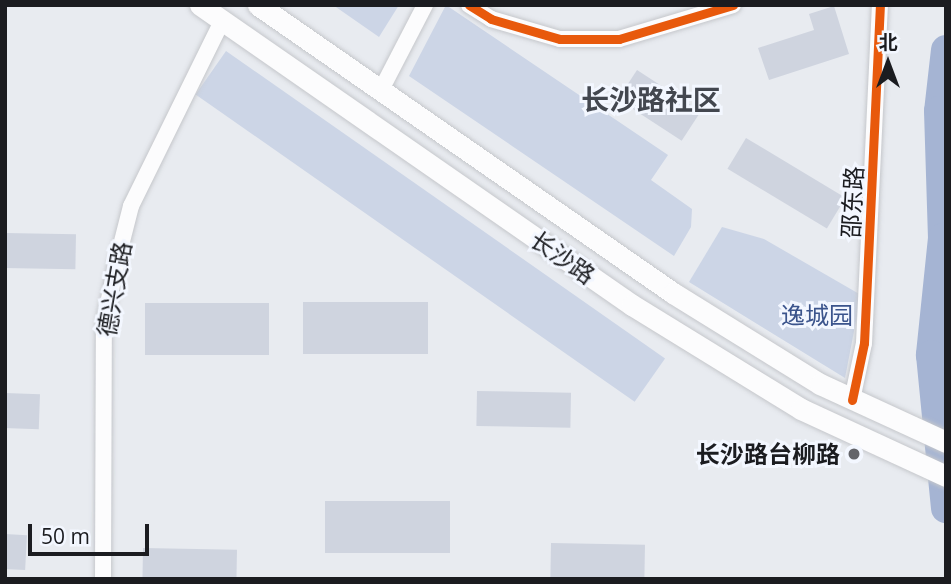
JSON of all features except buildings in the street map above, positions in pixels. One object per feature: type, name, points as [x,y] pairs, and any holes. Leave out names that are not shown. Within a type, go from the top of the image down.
[{"type":"main road","name":"长沙路","points":[[200,5],[632,305],[801,409],[946,476]]},
{"type":"main road","name":"长沙路","points":[[258,5],[674,293],[852,400],[946,442]]},
{"type":"street","points":[[381,90],[425,5]]},
{"type":"street","points":[[470,5],[491,19],[572,39],[620,39],[667,29],[733,5]]},
{"type":"street","name":"邵东路","points":[[852,400],[864,343],[880,5]]},
{"type":"street","name":"德兴支路","points":[[103,579],[104,323],[117,261],[131,206],[222,21]]},
{"type":"green space","points":[[333,5],[399,5],[379,37]]},
{"type":"green space","points":[[446,5],[668,155],[651,180],[692,209],[691,227],[674,256],[409,76]]},
{"type":"green space","points":[[226,51],[665,358],[635,402],[196,94]]},
{"type":"green space","name":"逸城园","points":[[722,227],[764,239],[861,295],[845,378],[689,282]]},
{"type":"waterway","points":[[946,50],[939,111],[943,238],[931,355],[946,508]]},
{"type":"cycle path","points":[[469,5],[491,19],[560,39],[619,39],[733,5]]},
{"type":"cycle path","points":[[852,400],[864,343],[880,5]]},
{"type":"place","name":"长沙路台柳路","points":[[854,454]]},
{"type":"district","name":"长沙路社区","points":[[651,99]]}]
